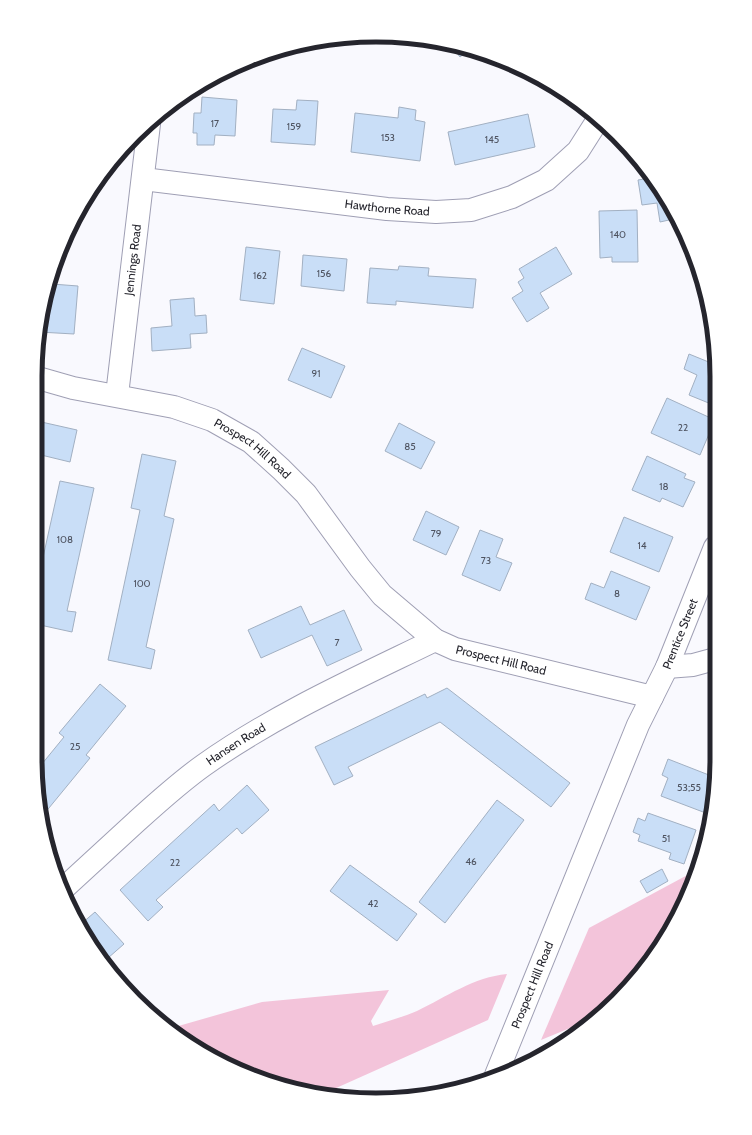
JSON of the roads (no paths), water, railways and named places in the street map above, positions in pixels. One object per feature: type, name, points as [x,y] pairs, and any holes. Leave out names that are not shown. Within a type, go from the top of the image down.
[{"type":"street","name":"Hawthorne Road","points":[[143,179],[388,209],[436,212],[471,210],[512,197],[546,180],[578,151],[595,124]]},
{"type":"street","name":"Jennings Road","points":[[117,395],[148,132]]},
{"type":"street","name":"Prospect Hill Road","points":[[42,379],[73,388],[117,395],[182,410],[212,420],[251,442],[306,494],[360,568],[382,595],[435,640],[455,649],[652,697],[638,725],[498,1070]]},
{"type":"street","name":"Prentice Street","points":[[652,697],[667,667],[710,560]]},
{"type":"street","name":"Hansen Road","points":[[67,886],[174,788],[227,749],[284,715],[435,640]]},
{"type":"street","points":[[667,667],[693,665],[710,661]]}]
